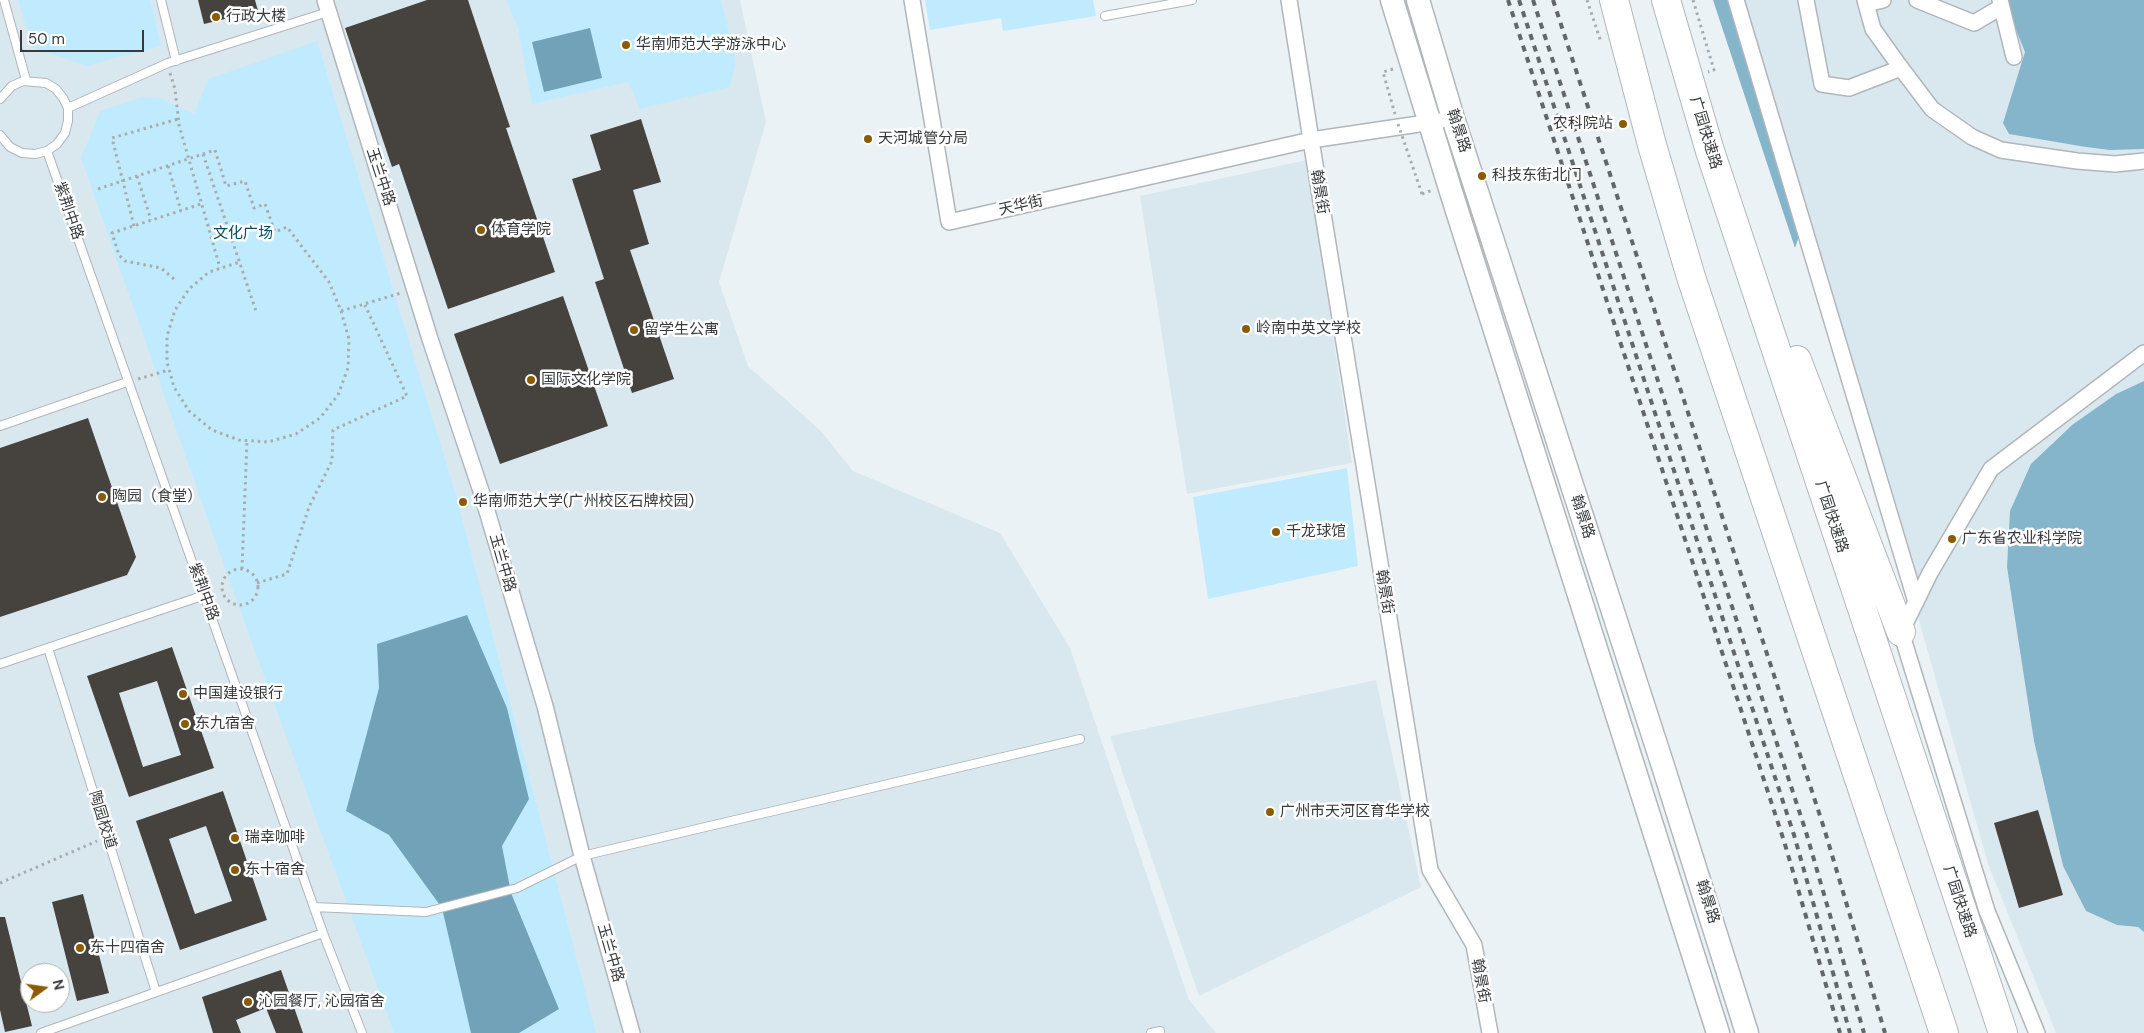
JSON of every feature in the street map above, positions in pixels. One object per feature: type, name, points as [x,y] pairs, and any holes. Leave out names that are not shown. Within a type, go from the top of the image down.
[{"type":"highway","points":[[1614,0],[1652,145],[1691,277],[1944,1033]]},
{"type":"highway","name":"广园快速路","points":[[1666,0],[1710,151],[2003,1033]]},
{"type":"highway","points":[[1710,151],[1754,248],[1901,632]]},
{"type":"street","name":"天华街","points":[[912,0],[950,222],[1311,140],[1453,118]]},
{"type":"street","points":[[1289,0],[1311,140]]},
{"type":"street","name":"翰景路","points":[[1392,0],[1431,122],[1449,186],[1718,1033]]},
{"type":"street","name":"翰景路","points":[[1418,0],[1453,118],[1666,775],[1747,1033]]},
{"type":"street","points":[[1736,0],[1916,602]]},
{"type":"street","points":[[1806,0],[1822,84],[1850,88],[1900,68]]},
{"type":"street","points":[[1883,0],[1865,2],[1873,29],[1932,109],[1972,137],[2000,150],[2115,164],[2144,161]]},
{"type":"street","points":[[1916,0],[1974,23],[2000,3],[2014,57]]},
{"type":"street","name":"玉兰中路","points":[[326,6],[416,289],[430,339],[481,491],[545,706],[582,856],[632,1033]]},
{"type":"street","name":"翰景街","points":[[1311,140],[1430,870],[1474,945],[1490,1033]]},
{"type":"street","points":[[2037,1033],[1987,911],[1901,632],[1930,573],[1991,469],[2144,353]]},
{"type":"lane","points":[[4,0],[26,80]]},
{"type":"lane","points":[[161,0],[172,62]]},
{"type":"lane","points":[[1105,16],[1192,0]]},
{"type":"lane","points":[[68,108],[172,62],[326,6]]},
{"type":"lane","points":[[0,99],[12,86],[26,80],[46,83],[56,89],[68,108],[68,121],[65,133],[58,144],[47,151],[34,154],[22,152],[10,147],[0,134]]},
{"type":"lane","name":"紫荆中路","points":[[47,151],[323,933],[362,1033]]},
{"type":"lane","points":[[0,426],[127,382]]},
{"type":"lane","points":[[0,664],[205,595]]},
{"type":"lane","name":"陶园校道","points":[[48,648],[156,992]]},
{"type":"lane","points":[[314,907],[426,912],[517,888],[582,856],[1080,740]]},
{"type":"lane","points":[[41,1033],[323,933]]},
{"type":"lane","points":[[1151,1033],[1160,1031]]},
{"type":"path","points":[[1587,0],[1601,44]]},
{"type":"path","points":[[1693,0],[1714,70]]},
{"type":"path","points":[[172,62],[178,119],[220,268]]},
{"type":"path","points":[[1383,72],[1398,124],[1422,194]]},
{"type":"path","points":[[134,226],[121,181],[112,138],[178,119]]},
{"type":"path","points":[[98,189],[215,150],[226,186],[244,181],[254,208],[265,204],[275,232],[287,227],[329,282],[342,311],[349,339],[348,368],[338,395],[320,418],[296,434],[268,442],[239,440],[212,430],[190,411],[174,387],[169,370],[167,336],[174,310],[189,289],[209,272],[240,262]]},
{"type":"path","points":[[203,154],[257,314]]},
{"type":"path","points":[[168,166],[181,211]]},
{"type":"path","points":[[137,176],[151,220]]},
{"type":"path","points":[[174,279],[161,268],[125,261],[119,255],[112,233],[201,204]]},
{"type":"path","points":[[342,311],[416,289]]},
{"type":"path","points":[[257,583],[287,574],[309,507],[332,461],[333,430],[407,396],[365,304]]},
{"type":"path","points":[[127,382],[169,370]]},
{"type":"path","points":[[242,569],[247,440]]},
{"type":"path","points":[[242,569],[252,574],[257,583],[256,594],[249,602],[238,605],[228,600],[222,590],[224,579],[232,571],[242,569]]},
{"type":"path","points":[[0,883],[107,836]]},
{"type":"shaded area","name":"华南师范大学(广州校区石牌校园)","points":[[0,0],[740,0],[766,122],[719,282],[748,366],[821,431],[853,471],[1000,533],[1070,648],[1189,1000],[1216,1033],[0,1033]]},
{"type":"shaded area","points":[[1713,0],[1738,0],[1804,222],[1795,248]]},
{"type":"shaded area","name":"广东省农业科学院","points":[[1736,0],[2144,0],[2144,381],[2116,394],[2072,425],[2051,444],[2023,658],[2034,741],[2063,866],[2086,911],[2117,925],[2138,927],[2144,932],[2144,1033],[2056,1033],[1988,864],[1854,391]]},
{"type":"shaded area","points":[[2004,0],[2144,0],[2144,149],[2110,150],[2009,134],[2003,123],[2025,52]]},
{"type":"shaded area","points":[[590,28],[602,78],[544,92],[532,42]]},
{"type":"shaded area","name":"岭南中英文学校","points":[[1307,160],[1352,463],[1187,494],[1140,196]]},
{"type":"shaded area","points":[[2144,381],[2144,932],[2138,927],[2117,925],[2086,911],[2063,866],[2034,741],[2007,567],[2010,511],[2031,464],[2072,425],[2116,394]]},
{"type":"shaded area","points":[[467,615],[507,708],[529,799],[502,846],[511,893],[559,1009],[519,1033],[471,1033],[442,908],[389,835],[346,811],[379,688],[377,644]]},
{"type":"shaded area","name":"广州市天河区育华学校","points":[[1376,680],[1421,887],[1199,996],[1110,736]]},
{"type":"green space","points":[[18,0],[150,0],[161,46],[87,66],[32,47]]},
{"type":"green space","name":"华南师范大学游泳中心","points":[[506,0],[721,0],[736,61],[730,87],[640,109],[628,82],[532,104],[518,28]]},
{"type":"green space","points":[[925,0],[1093,0],[1096,16],[1003,31],[1001,18],[930,30]]},
{"type":"green space","name":"文化广场","points":[[317,41],[456,495],[596,1033],[394,1033],[227,574],[81,158],[100,111],[143,97],[160,98],[194,114],[208,79]]},
{"type":"green space","name":"千龙球馆","points":[[1347,468],[1358,566],[1208,599],[1193,497]]},
{"type":"building","name":"行政大楼","points":[[198,0],[255,0],[258,11],[204,24]]},
{"type":"building","points":[[427,0],[468,0],[510,127],[506,128],[555,272],[448,309],[399,164],[392,167],[345,28]]},
{"type":"building","points":[[641,119],[661,182],[633,190],[649,244],[630,250],[674,379],[632,393],[595,282],[604,279],[572,179],[601,170],[590,135]]},
{"type":"building","name":"国际文化学院","points":[[563,296],[608,426],[500,464],[454,334]]},
{"type":"building","points":[[88,418],[136,557],[127,575],[0,617],[0,448]]},
{"type":"building","name":"东九宿舍","points":[[172,647],[214,768],[129,797],[87,676]],"holes":[[[157,681],[181,755],[143,767],[119,693]]]},
{"type":"building","name":"东十宿舍","points":[[223,791],[267,920],[180,950],[136,821]],"holes":[[[206,826],[232,901],[195,914],[169,839]]]},
{"type":"building","points":[[2038,810],[2063,895],[2019,908],[1994,823]]},
{"type":"building","name":"东十四宿舍","points":[[83,894],[109,993],[77,1001],[70,973],[70,963],[67,963],[52,902]]},
{"type":"building","points":[[0,917],[5,917],[20,978],[20,1013],[29,1013],[32,1026],[5,1032],[0,1010]]},
{"type":"building","name":"沁园餐厅, 沁园宿舍","points":[[281,970],[303,1033],[276,1033],[266,1008],[236,1020],[241,1033],[213,1033],[202,997]]},
{"type":"railway","points":[[1508,0],[1784,841],[1840,1033]]},
{"type":"railway","points":[[1519,0],[1794,835],[1850,1033]]},
{"type":"railway","points":[[1533,0],[1806,832],[1864,1033]]},
{"type":"railway","points":[[1553,0],[1824,828],[1885,1033]]},
{"type":"place","name":"行政大楼","points":[[216,17]]},
{"type":"place","name":"华南师范大学游泳中心","points":[[626,45]]},
{"type":"place","name":"农科院站","points":[[1623,124]]},
{"type":"place","name":"天河城管分局","points":[[868,139]]},
{"type":"place","name":"科技东街北门","points":[[1482,176]]},
{"type":"place","name":"体育学院","points":[[481,230]]},
{"type":"place","name":"岭南中英文学校","points":[[1246,329]]},
{"type":"place","name":"留学生公寓","points":[[634,330]]},
{"type":"place","name":"国际文化学院","points":[[531,380]]},
{"type":"place","name":"陶园（食堂）","points":[[102,497]]},
{"type":"place","name":"华南师范大学(广州校区石牌校园)","points":[[463,502]]},
{"type":"place","name":"千龙球馆","points":[[1276,532]]},
{"type":"place","name":"广东省农业科学院","points":[[1952,539]]},
{"type":"place","name":"中国建设银行","points":[[183,694]]},
{"type":"place","name":"东九宿舍","points":[[185,724]]},
{"type":"place","name":"广州市天河区育华学校","points":[[1270,812]]},
{"type":"place","name":"瑞幸咖啡","points":[[235,838]]},
{"type":"place","name":"东十宿舍","points":[[235,870]]},
{"type":"place","name":"东十四宿舍","points":[[80,948]]},
{"type":"place","name":"沁园餐厅, 沁园宿舍","points":[[248,1002]]}]
